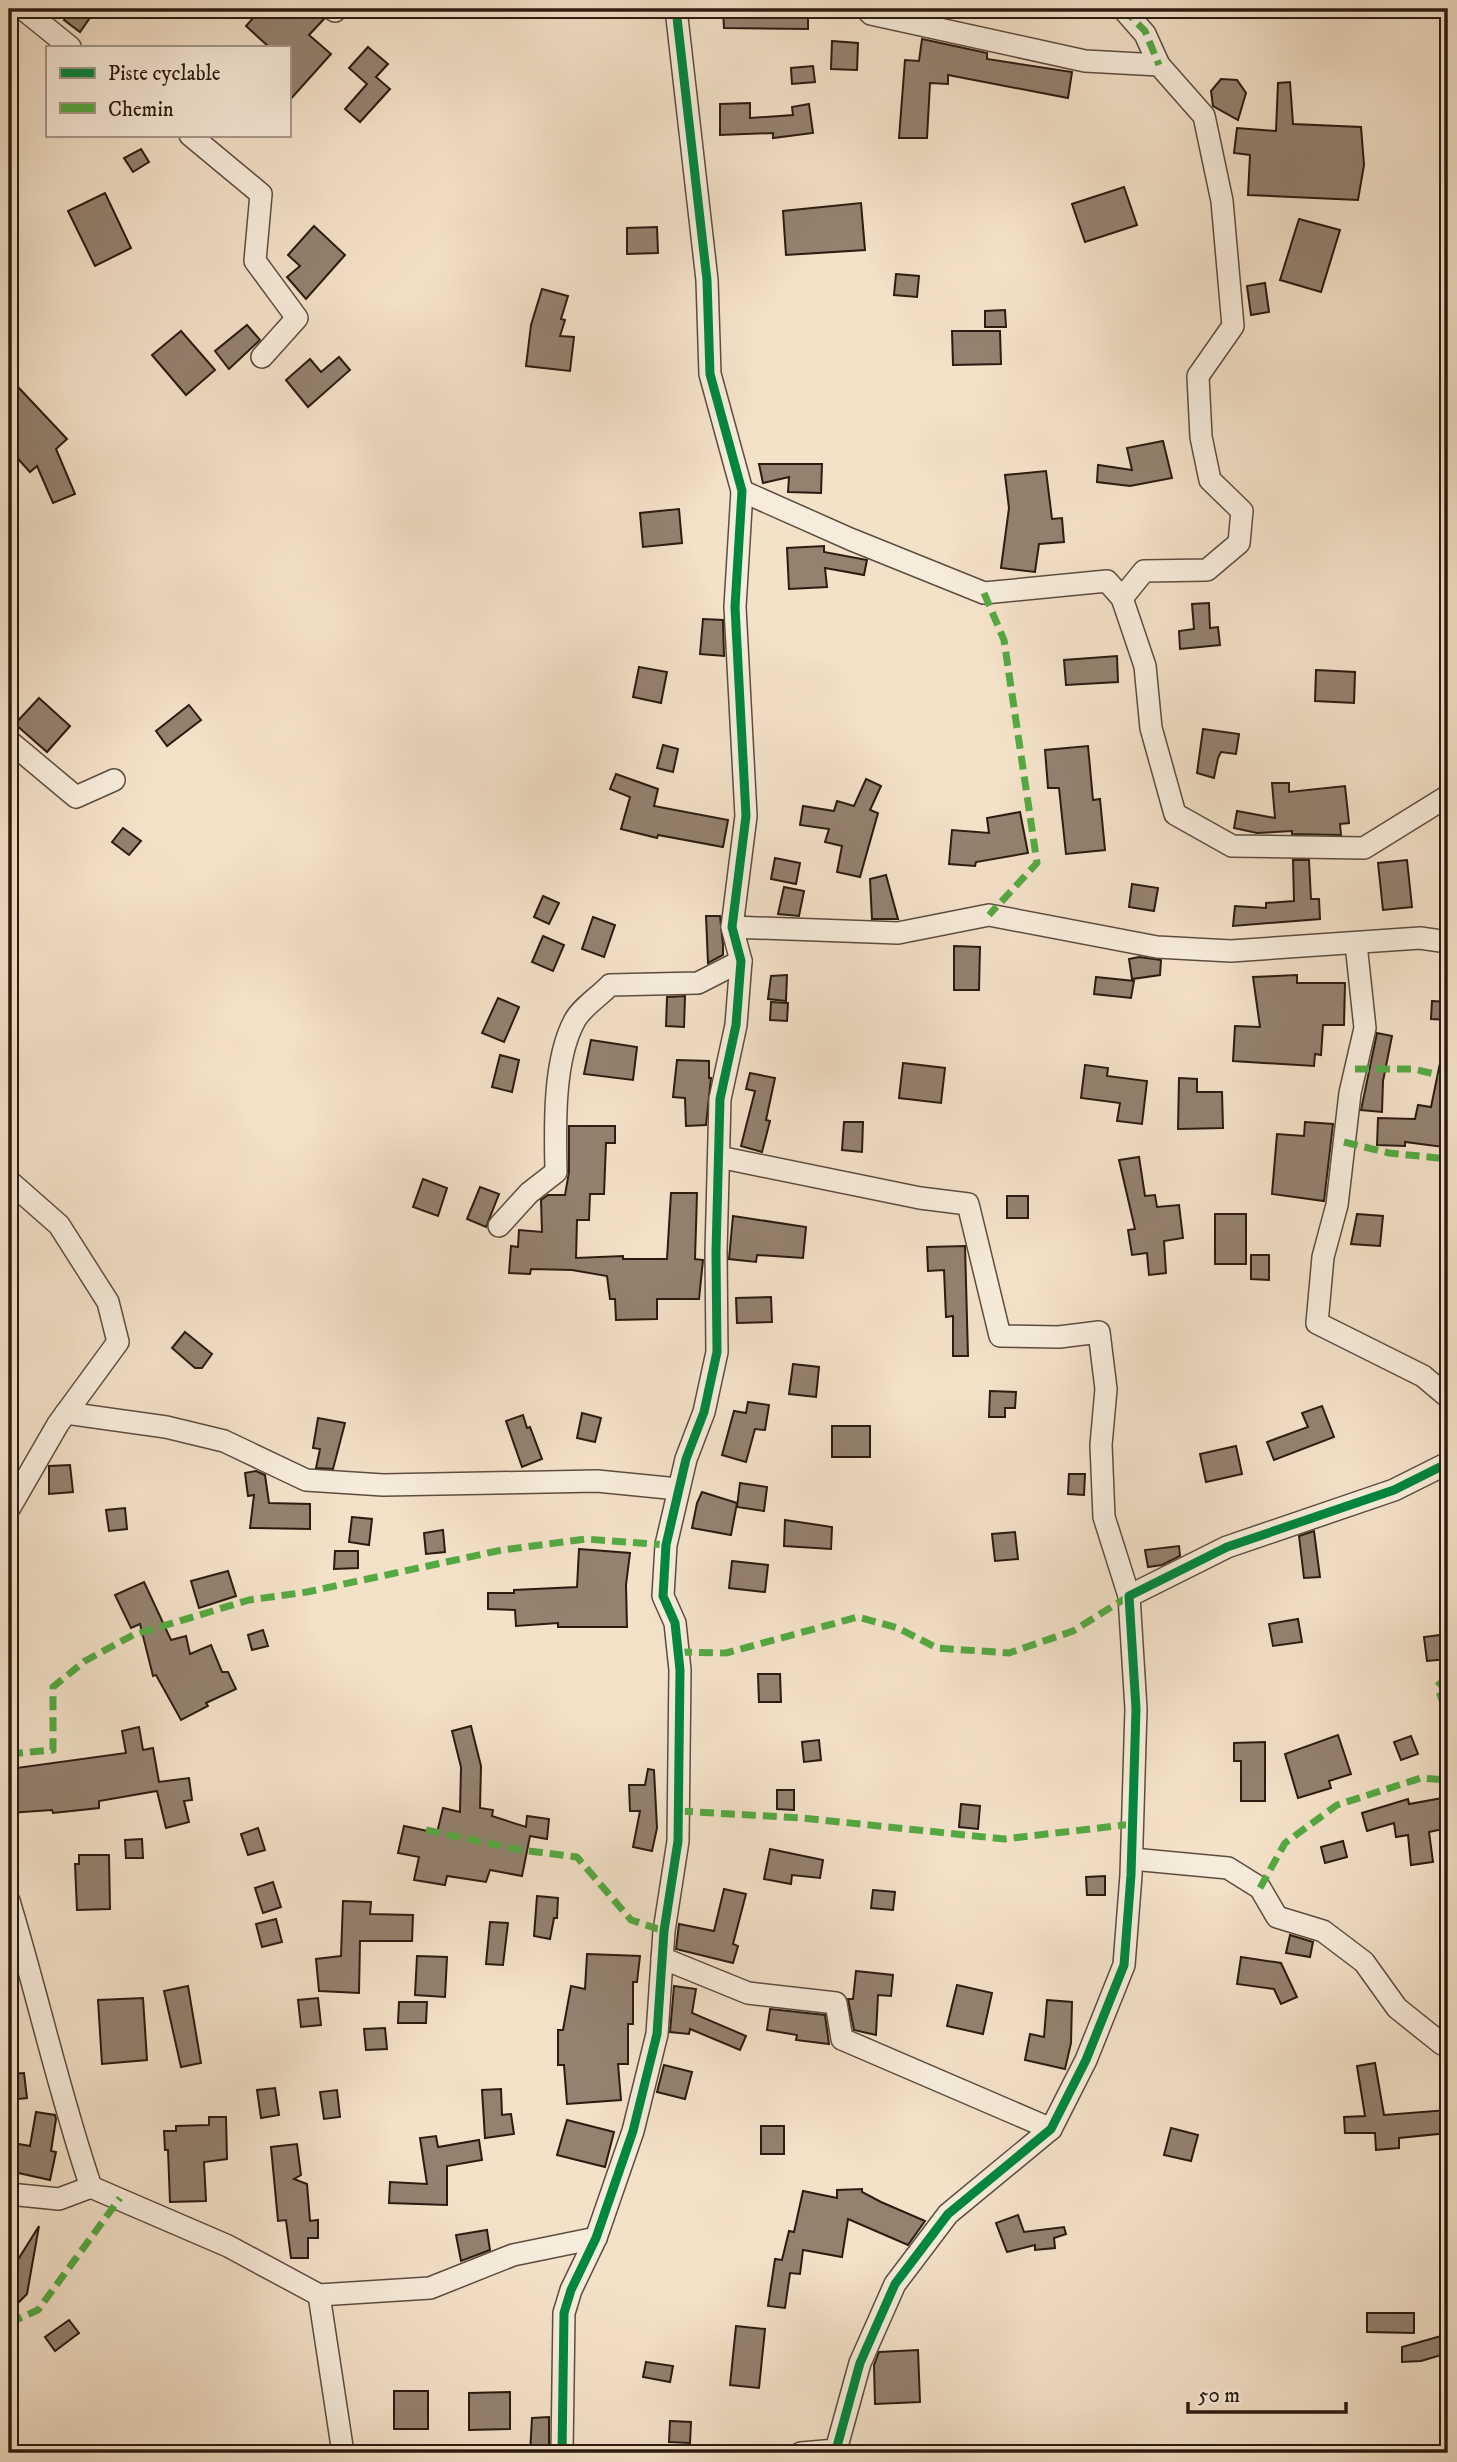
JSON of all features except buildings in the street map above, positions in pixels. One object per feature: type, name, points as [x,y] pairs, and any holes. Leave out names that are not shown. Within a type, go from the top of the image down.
[{"type":"street","points":[[23,9],[69,46]]},
{"type":"street","points":[[562,2453],[564,2313],[571,2290],[596,2238],[633,2131],[657,2034],[662,1958],[678,1840],[680,1670],[675,1623],[663,1596],[666,1545],[678,1489],[704,1412],[717,1352],[720,1099],[736,1025],[741,961],[732,927],[746,816],[735,607],[743,491],[710,374],[707,280],[676,9]]},
{"type":"street","points":[[866,9],[871,13],[1085,61],[1159,65]]},
{"type":"street","points":[[1122,598],[1144,571],[1207,570],[1239,543],[1242,511],[1210,480],[1201,437],[1198,376],[1233,326],[1222,201],[1204,116],[1159,65],[1145,34],[1123,9]]},
{"type":"street","points":[[191,136],[261,194],[255,261],[297,318],[262,357]]},
{"type":"street","points":[[743,491],[849,539],[984,593],[1107,581],[1122,598],[1145,666],[1151,728],[1175,814],[1232,846],[1364,848],[1448,796]]},
{"type":"street","points":[[9,741],[76,797],[114,780]]},
{"type":"street","points":[[732,927],[898,933],[989,915],[1157,947],[1231,951],[1420,938],[1448,942]]},
{"type":"street","points":[[1356,944],[1365,1028],[1350,1093],[1337,1205],[1323,1257],[1317,1324],[1423,1376],[1448,1397]]},
{"type":"street","points":[[499,1226],[529,1193],[556,1172],[560,1067],[575,1020],[610,985],[698,983],[741,961]]},
{"type":"street","points":[[719,1157],[920,1198],[968,1204],[1000,1336],[1059,1337],[1099,1332],[1106,1390],[1101,1445],[1104,1517],[1129,1597],[1136,1709],[1132,1859],[1124,1965],[1086,2060],[1051,2129],[948,2214],[895,2284],[860,2363],[836,2450],[801,2453]]},
{"type":"street","points":[[9,1181],[59,1225],[107,1302],[118,1342],[66,1413],[9,1509]]},
{"type":"street","points":[[66,1413],[166,1427],[224,1441],[306,1480],[383,1485],[597,1481],[678,1489]]},
{"type":"street","points":[[1129,1597],[1227,1547],[1394,1490],[1448,1463]]},
{"type":"street","points":[[1132,1859],[1228,1868],[1260,1888],[1277,1917],[1323,1931],[1364,1962],[1396,2008],[1442,2044],[1448,2043]]},
{"type":"street","points":[[9,1902],[32,1977],[64,2107],[91,2187]]},
{"type":"street","points":[[662,1958],[748,1993],[836,2003],[842,2039],[1051,2129]]},
{"type":"street","points":[[9,2194],[59,2199],[91,2187],[228,2246],[319,2295],[429,2288],[513,2255],[596,2238]]},
{"type":"street","points":[[319,2295],[343,2453]]},
{"type":"marked path","points":[[1123,9],[1145,31],[1159,65]]},
{"type":"marked path","points":[[984,593],[1004,640],[1037,863],[989,915]]},
{"type":"marked path","points":[[1355,1069],[1413,1069],[1448,1077]]},
{"type":"marked path","points":[[1344,1142],[1389,1153],[1448,1159]]},
{"type":"marked path","points":[[9,1754],[53,1750],[53,1687],[85,1661],[133,1635],[249,1600],[307,1592],[502,1550],[586,1539],[666,1545]]},
{"type":"marked path","points":[[678,1652],[726,1653],[858,1617],[898,1628],[937,1648],[1009,1653],[1073,1631],[1129,1596]]},
{"type":"marked path","points":[[1448,1677],[1437,1686],[1448,1717]]},
{"type":"marked path","points":[[1260,1888],[1285,1843],[1337,1805],[1421,1778],[1448,1780]]},
{"type":"marked path","points":[[679,1811],[802,1818],[1004,1839],[1133,1824]]},
{"type":"marked path","points":[[426,1830],[521,1850],[577,1857],[631,1920],[664,1931]]},
{"type":"marked path","points":[[9,2323],[38,2310],[120,2198]]},
{"type":"cycle path","points":[[562,2453],[564,2313],[571,2290],[596,2238],[633,2131],[657,2034],[664,1931],[678,1841],[680,1670],[675,1623],[663,1596],[666,1545],[686,1459],[704,1412],[717,1352],[716,1252],[720,1099],[736,1025],[741,961],[732,927],[746,816],[735,607],[742,491],[710,374],[707,280],[676,9]]},
{"type":"cycle path","points":[[801,2453],[836,2450],[860,2363],[895,2284],[948,2214],[1051,2129],[1086,2060],[1124,1965],[1131,1875],[1136,1709],[1129,1596],[1227,1547],[1394,1490],[1448,1463]]}]
